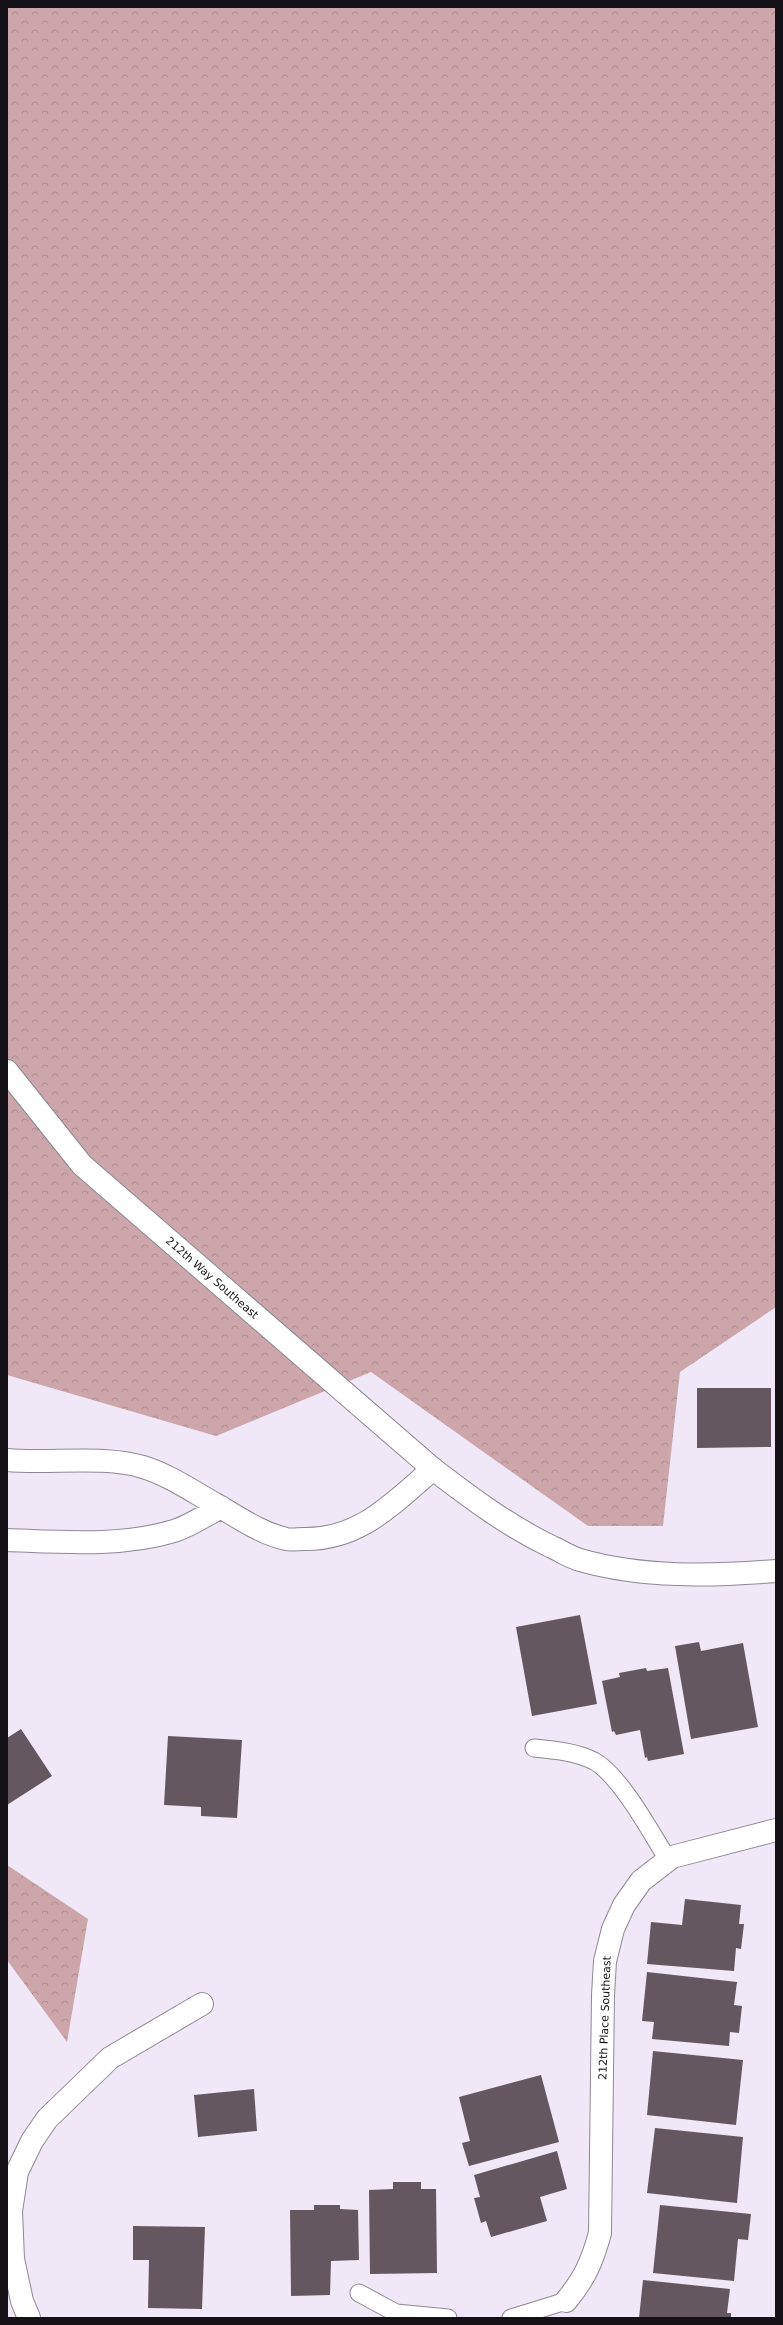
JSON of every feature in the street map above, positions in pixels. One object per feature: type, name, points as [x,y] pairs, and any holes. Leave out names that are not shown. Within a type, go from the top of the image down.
[{"type":"street","name":"212th Way Southeast","points":[[7,1071],[82,1165],[433,1469],[487,1510],[537,1540],[578,1559],[624,1570],[668,1574],[727,1575],[776,1571]]},
{"type":"street","points":[[7,1460],[114,1462],[142,1466],[163,1474],[258,1529],[286,1539],[316,1539],[341,1536],[364,1524],[392,1505],[433,1469]]},
{"type":"street","points":[[7,1540],[73,1542],[122,1540],[156,1535],[175,1530],[221,1508]]},
{"type":"street","name":"212th Place Southeast","points":[[566,2301],[581,2283],[592,2263],[600,2233],[605,1961],[613,1929],[624,1905],[641,1881],[672,1857],[737,1838],[776,1830]]},
{"type":"street","points":[[29,2318],[22,2301],[13,2259],[11,2212],[17,2172],[32,2141],[46,2119],[110,2058],[202,2004]]},
{"type":"lane","points":[[534,1748],[567,1752],[595,1762],[617,1782],[668,1860]]},
{"type":"lane","points":[[359,2293],[396,2313],[448,2318]]},
{"type":"lane","points":[[511,2318],[566,2301]]},
{"type":"green space","points":[[7,7],[776,7],[776,1307],[680,1372],[663,1526],[588,1526],[371,1372],[216,1436],[7,1375]]},
{"type":"green space","points":[[7,1865],[88,1919],[67,2042],[7,1960]]},
{"type":"building","points":[[697,1388],[771,1388],[771,1447],[697,1448]]},
{"type":"building","points":[[580,1615],[597,1704],[532,1716],[516,1627]]},
{"type":"building","points":[[699,1642],[701,1651],[743,1643],[758,1727],[691,1739],[675,1646]]},
{"type":"building","points":[[646,1668],[647,1671],[668,1668],[684,1754],[648,1761],[647,1757],[645,1758],[640,1730],[616,1735],[614,1731],[612,1732],[602,1681],[620,1677],[619,1673]]},
{"type":"building","points":[[21,1729],[52,1776],[7,1805],[7,1738]]},
{"type":"building","points":[[168,1736],[242,1740],[237,1818],[201,1816],[201,1807],[164,1805]]},
{"type":"building","points":[[685,1899],[741,1905],[739,1924],[744,1924],[741,1949],[736,1948],[734,1971],[647,1964],[651,1922],[682,1925]]},
{"type":"building","points":[[647,1972],[737,1982],[734,2005],[742,2006],[739,2033],[730,2032],[729,2046],[652,2039],[654,2022],[642,2021]]},
{"type":"building","points":[[653,2051],[743,2060],[736,2125],[647,2115]]},
{"type":"building","points":[[541,2075],[559,2142],[469,2166],[462,2143],[470,2141],[459,2097]]},
{"type":"building","points":[[254,2089],[257,2131],[198,2137],[194,2095]]},
{"type":"building","points":[[655,2128],[743,2137],[737,2203],[647,2193]]},
{"type":"building","points":[[557,2151],[567,2189],[540,2197],[547,2221],[491,2237],[486,2221],[481,2223],[474,2198],[480,2197],[474,2175]]},
{"type":"building","points":[[393,2182],[421,2182],[421,2189],[436,2189],[437,2273],[370,2274],[369,2190],[393,2189]]},
{"type":"building","points":[[314,2205],[340,2205],[340,2209],[358,2210],[359,2260],[331,2261],[330,2295],[291,2296],[290,2210],[314,2210]]},
{"type":"building","points":[[660,2205],[751,2214],[748,2240],[738,2239],[734,2281],[653,2273]]},
{"type":"building","points":[[133,2226],[205,2227],[202,2309],[148,2308],[149,2260],[133,2260]]},
{"type":"building","points":[[643,2280],[730,2289],[727,2313],[731,2313],[731,2318],[639,2318]]}]
